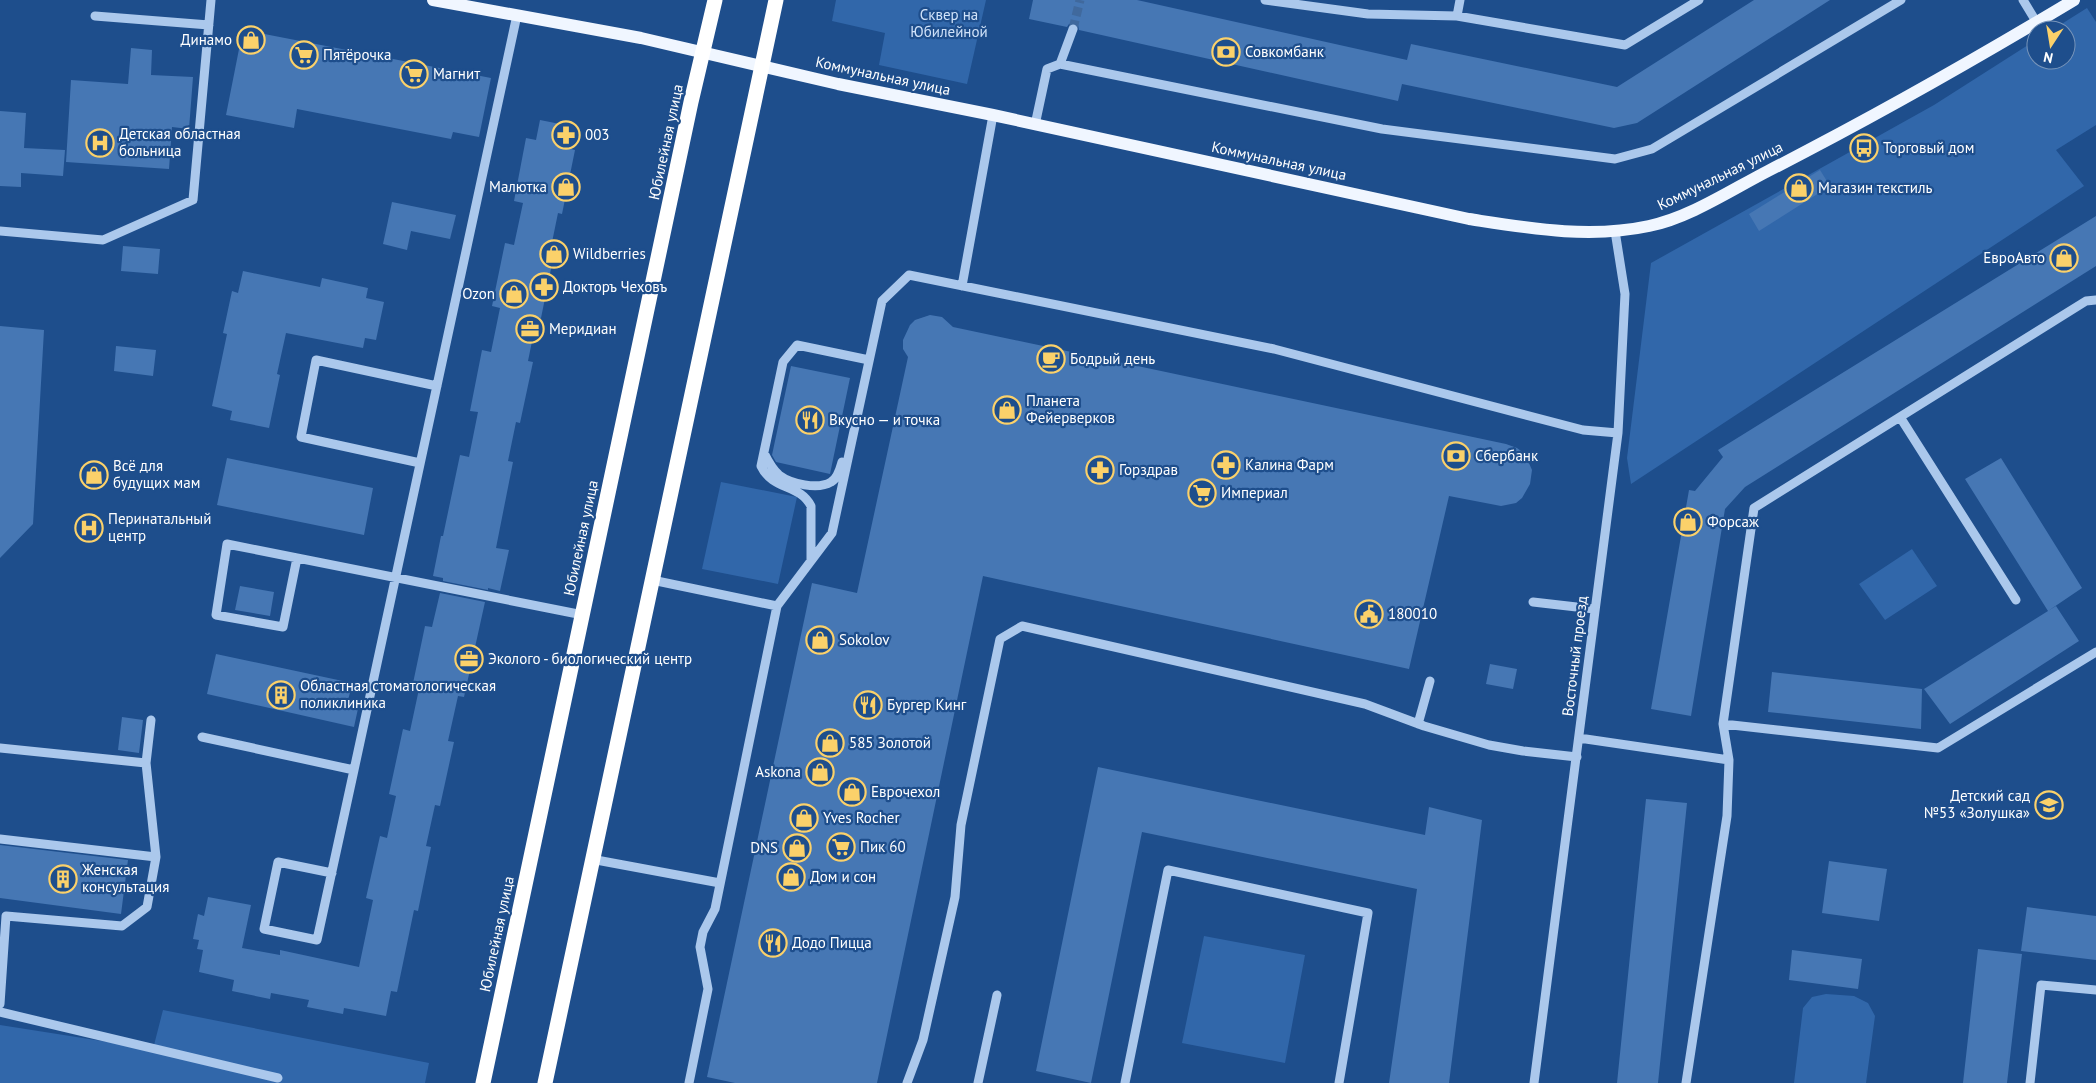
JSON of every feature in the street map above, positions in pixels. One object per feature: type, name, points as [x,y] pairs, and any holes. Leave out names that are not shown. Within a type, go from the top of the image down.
[{"type":"highway","name":"Юбилейная улица","points":[[483,1083],[689,112],[715,0]]},
{"type":"highway","points":[[545,1083],[776,0]]},
{"type":"main road","name":"Коммунальная улица","points":[[433,0],[704,52],[838,84],[992,115],[1469,219],[1541,230],[1580,232],[1615,231],[1648,226],[1682,215],[1852,128],[2026,29]]},
{"type":"main road","name":"Коммунальная улица","points":[[2042,20],[2074,0]]},
{"type":"street","points":[[0,231],[103,240],[193,200],[212,0]]},
{"type":"street","points":[[1265,0],[1368,14],[1457,16],[1625,45],[1699,0]]},
{"type":"street","points":[[1457,16],[1460,0]]},
{"type":"street","points":[[1035,125],[1047,69],[1060,64],[1382,129],[1615,159],[1652,149],[1901,0]]},
{"type":"street","points":[[2023,0],[2035,20]]},
{"type":"street","points":[[332,874],[278,862],[264,929],[317,940],[332,874],[517,15]]},
{"type":"street","points":[[95,16],[209,26]]},
{"type":"street","points":[[1060,64],[1073,29]]},
{"type":"street","points":[[962,286],[992,115]]},
{"type":"street","name":"Восточный проезд","points":[[1534,1083],[1618,434],[1625,294],[1615,231]]},
{"type":"street","points":[[764,453],[769,464],[780,476],[799,484],[820,486],[832,482],[840,472],[859,382],[882,301],[909,275],[1274,349],[1582,430],[1618,434]]},
{"type":"street","points":[[1686,1083],[1727,816],[1729,760],[1723,724],[1754,508],[2086,301],[2096,300]]},
{"type":"street","points":[[811,561],[811,506],[807,498],[798,490],[771,480],[764,473],[761,466],[783,362],[797,345],[866,360]]},
{"type":"street","points":[[420,463],[300,438],[316,360],[437,386]]},
{"type":"street","points":[[689,1083],[708,989],[700,947],[704,932],[715,909],[777,606],[832,533],[866,360]]},
{"type":"street","points":[[1900,417],[2016,600]]},
{"type":"street","points":[[296,558],[283,627],[216,615],[228,544],[583,615]]},
{"type":"street","points":[[652,580],[777,606]]},
{"type":"street","points":[[1533,602],[1594,609]]},
{"type":"street","points":[[907,1083],[923,1040],[955,897],[961,825],[1000,639],[1022,626],[1365,704],[1418,724],[1489,745],[1577,757]]},
{"type":"street","points":[[1723,724],[1938,748],[2096,652]]},
{"type":"street","points":[[1418,724],[1430,681]]},
{"type":"street","points":[[0,1004],[6,916],[122,926],[147,907],[156,857],[146,764],[151,720]]},
{"type":"street","points":[[202,738],[354,770]]},
{"type":"street","points":[[1580,738],[1729,760]]},
{"type":"street","points":[[0,748],[146,764]]},
{"type":"street","points":[[0,839],[156,857]]},
{"type":"street","points":[[592,859],[720,883]]},
{"type":"street","points":[[1125,1083],[1168,870],[1368,913],[1339,1083]]},
{"type":"street","points":[[2030,1083],[2041,985],[2096,990]]},
{"type":"street","points":[[978,1083],[997,995]]},
{"type":"street","points":[[0,1012],[278,1078]]},
{"type":"green space","name":"Сквер на Юбилейной","points":[[836,0],[986,0],[967,84],[879,65],[885,33],[832,21]]},
{"type":"green space","points":[[2087,8],[2096,22],[2096,125],[2056,150],[2084,186],[1631,484],[1627,458],[1651,263],[1934,105],[2026,46],[2026,70],[2076,70],[2076,20],[2068,20]]},
{"type":"green space","points":[[721,482],[797,497],[778,584],[702,569]]},
{"type":"green space","points":[[1912,549],[1937,586],[1885,620],[1859,584]]},
{"type":"green space","points":[[1204,936],[1305,955],[1285,1063],[1182,1043]]},
{"type":"green space","points":[[1826,994],[1854,996],[1868,1003],[1875,1016],[1866,1083],[1794,1083],[1803,1008],[1812,997]]},
{"type":"green space","points":[[163,1010],[429,1063],[425,1083],[0,1083],[0,1025],[153,1049]]},
{"type":"building","points":[[1033,0],[1137,0],[1407,60],[1411,44],[1617,87],[1754,0],[1830,0],[1637,123],[1614,128],[1402,84],[1398,101],[1079,30],[1078,25],[1075,23],[1069,24],[1067,27],[1029,19]]},
{"type":"building","points":[[249,31],[491,78],[479,137],[453,132],[451,139],[297,109],[294,128],[226,115],[241,39]]},
{"type":"building","name":"Детская областная больница","points":[[131,48],[152,50],[151,75],[193,77],[189,129],[172,127],[169,169],[66,162],[71,80],[128,84]]},
{"type":"building","points":[[0,111],[26,113],[24,148],[65,150],[63,176],[21,173],[21,187],[0,186]]},
{"type":"building","points":[[540,120],[575,127],[571,149],[575,150],[562,214],[558,213],[550,252],[554,254],[541,318],[537,317],[528,361],[533,362],[520,423],[516,422],[508,461],[513,462],[496,548],[509,550],[500,591],[488,588],[488,590],[443,581],[443,578],[433,576],[460,455],[469,457],[478,412],[470,411],[482,350],[491,352],[500,308],[492,306],[505,243],[514,245],[523,203],[514,201],[526,138],[536,140]]},
{"type":"building","points":[[1820,170],[1830,186],[1759,231],[1749,214]]},
{"type":"building","points":[[392,202],[456,215],[450,239],[411,231],[407,250],[383,244]]},
{"type":"building","points":[[2096,216],[2096,266],[1745,487],[1725,509],[1691,716],[1651,709],[1689,490],[1695,491],[1723,457],[1718,450]]},
{"type":"building","points":[[123,246],[160,249],[158,274],[121,271]]},
{"type":"building","points":[[243,271],[320,287],[322,278],[368,288],[366,298],[384,302],[376,340],[365,338],[363,348],[286,333],[277,374],[280,375],[269,428],[230,420],[232,411],[212,406],[227,334],[223,333],[232,291],[238,293]]},
{"type":"building","name":"Империал","points":[[930,315],[942,317],[953,327],[1506,444],[1517,448],[1525,454],[1532,470],[1530,484],[1522,498],[1516,503],[1501,506],[1449,496],[1409,669],[983,576],[877,1083],[735,1083],[707,1077],[812,583],[857,593],[908,357],[903,349],[903,340],[910,325],[915,320]]},
{"type":"building","points":[[0,326],[44,330],[33,524],[0,558]]},
{"type":"building","points":[[116,346],[156,350],[153,376],[114,371]]},
{"type":"building","name":"Вкусно — и точка","points":[[791,366],[850,378],[830,474],[776,462],[772,455]]},
{"type":"building","points":[[227,458],[373,488],[364,535],[217,505]]},
{"type":"building","points":[[2001,458],[2082,588],[2048,611],[1965,479]]},
{"type":"building","points":[[240,586],[274,592],[270,616],[235,610]]},
{"type":"building","points":[[440,593],[485,602],[464,697],[458,696],[448,741],[454,742],[440,806],[435,805],[426,846],[431,847],[418,911],[414,910],[397,992],[391,991],[386,1016],[344,1008],[343,1014],[307,1007],[309,1000],[271,993],[270,999],[232,991],[234,980],[199,972],[203,950],[197,949],[199,940],[193,939],[198,914],[204,916],[208,897],[251,905],[242,948],[280,955],[280,950],[359,967],[373,900],[366,898],[380,836],[387,838],[396,796],[389,794],[403,729],[410,731],[419,689],[412,688],[425,626],[432,627]]},
{"type":"building","points":[[2056,606],[2079,641],[1950,724],[1924,689]]},
{"type":"building","name":"Областная стоматологическая поликлиника","points":[[216,654],[352,683],[348,701],[359,704],[354,727],[207,694]]},
{"type":"building","points":[[1490,664],[1517,669],[1513,689],[1486,684]]},
{"type":"building","points":[[1772,672],[1922,689],[1921,729],[1768,712]]},
{"type":"building","points":[[122,717],[143,720],[139,753],[118,750]]},
{"type":"building","points":[[1098,767],[1425,835],[1429,807],[1482,820],[1449,1083],[1389,1083],[1417,889],[1142,832],[1091,1083],[1036,1071]]},
{"type":"building","points":[[1646,799],[1687,803],[1658,1083],[1617,1083]]},
{"type":"building","name":"Женская консультация","points":[[0,845],[128,860],[121,914],[0,898]]},
{"type":"building","points":[[1829,861],[1887,869],[1879,921],[1822,913]]},
{"type":"building","points":[[2027,907],[2096,916],[2096,960],[2021,951]]},
{"type":"building","points":[[1978,949],[2022,954],[2007,1083],[1963,1083]]},
{"type":"building","points":[[1792,950],[1862,959],[1858,989],[1789,980]]},
{"type":"tunnel","points":[[1073,29],[1080,0]]},
{"type":"place","name":"Динамо","points":[[251,40]]},
{"type":"place","name":"Совкомбанк","points":[[1226,52]]},
{"type":"place","name":"Пятёрочка","points":[[304,55]]},
{"type":"place","name":"Магнит","points":[[414,74]]},
{"type":"place","name":"003","points":[[566,135]]},
{"type":"place","name":"Детская областная больница","points":[[100,143]]},
{"type":"place","name":"Торговый дом","points":[[1864,148]]},
{"type":"place","name":"Малютка","points":[[566,187]]},
{"type":"place","name":"Магазин текстиль","points":[[1799,188]]},
{"type":"place","name":"Wildberries","points":[[554,254]]},
{"type":"place","name":"ЕвроАвто","points":[[2064,258]]},
{"type":"place","name":"Докторъ Чеховъ","points":[[544,287]]},
{"type":"place","name":"Ozon","points":[[514,294]]},
{"type":"place","name":"Меридиан","points":[[530,329]]},
{"type":"place","name":"Бодрый день","points":[[1051,359]]},
{"type":"place","name":"Планета Фейерверков","points":[[1007,410]]},
{"type":"place","name":"Вкусно — и точка","points":[[810,420]]},
{"type":"place","name":"Сбербанк","points":[[1456,456]]},
{"type":"place","name":"Калина Фарм","points":[[1226,465]]},
{"type":"place","name":"Горздрав","points":[[1100,470]]},
{"type":"place","name":"Всё для будущих мам","points":[[94,475]]},
{"type":"place","name":"Империал","points":[[1202,493]]},
{"type":"place","name":"Форсаж","points":[[1688,522]]},
{"type":"place","name":"Перинатальный центр","points":[[89,528]]},
{"type":"place","name":"180010","points":[[1369,614]]},
{"type":"place","name":"Sokolov","points":[[820,640]]},
{"type":"place","name":"Эколого - биологический центр","points":[[469,659]]},
{"type":"place","name":"Областная стоматологическая поликлиника","points":[[281,695]]},
{"type":"place","name":"Бургер Кинг","points":[[868,705]]},
{"type":"place","name":"585 Золотой","points":[[830,743]]},
{"type":"place","name":"Askona","points":[[820,772]]},
{"type":"place","name":"Еврочехол","points":[[852,792]]},
{"type":"place","name":"Детский сад №53 «Золушка»","points":[[2049,805]]},
{"type":"place","name":"Yves Rocher","points":[[804,818]]},
{"type":"place","name":"Пик 60","points":[[841,847]]},
{"type":"place","name":"DNS","points":[[797,848]]},
{"type":"place","name":"Дом и сон","points":[[791,877]]},
{"type":"place","name":"Женская консультация","points":[[63,879]]},
{"type":"place","name":"Додо Пицца","points":[[773,943]]}]
